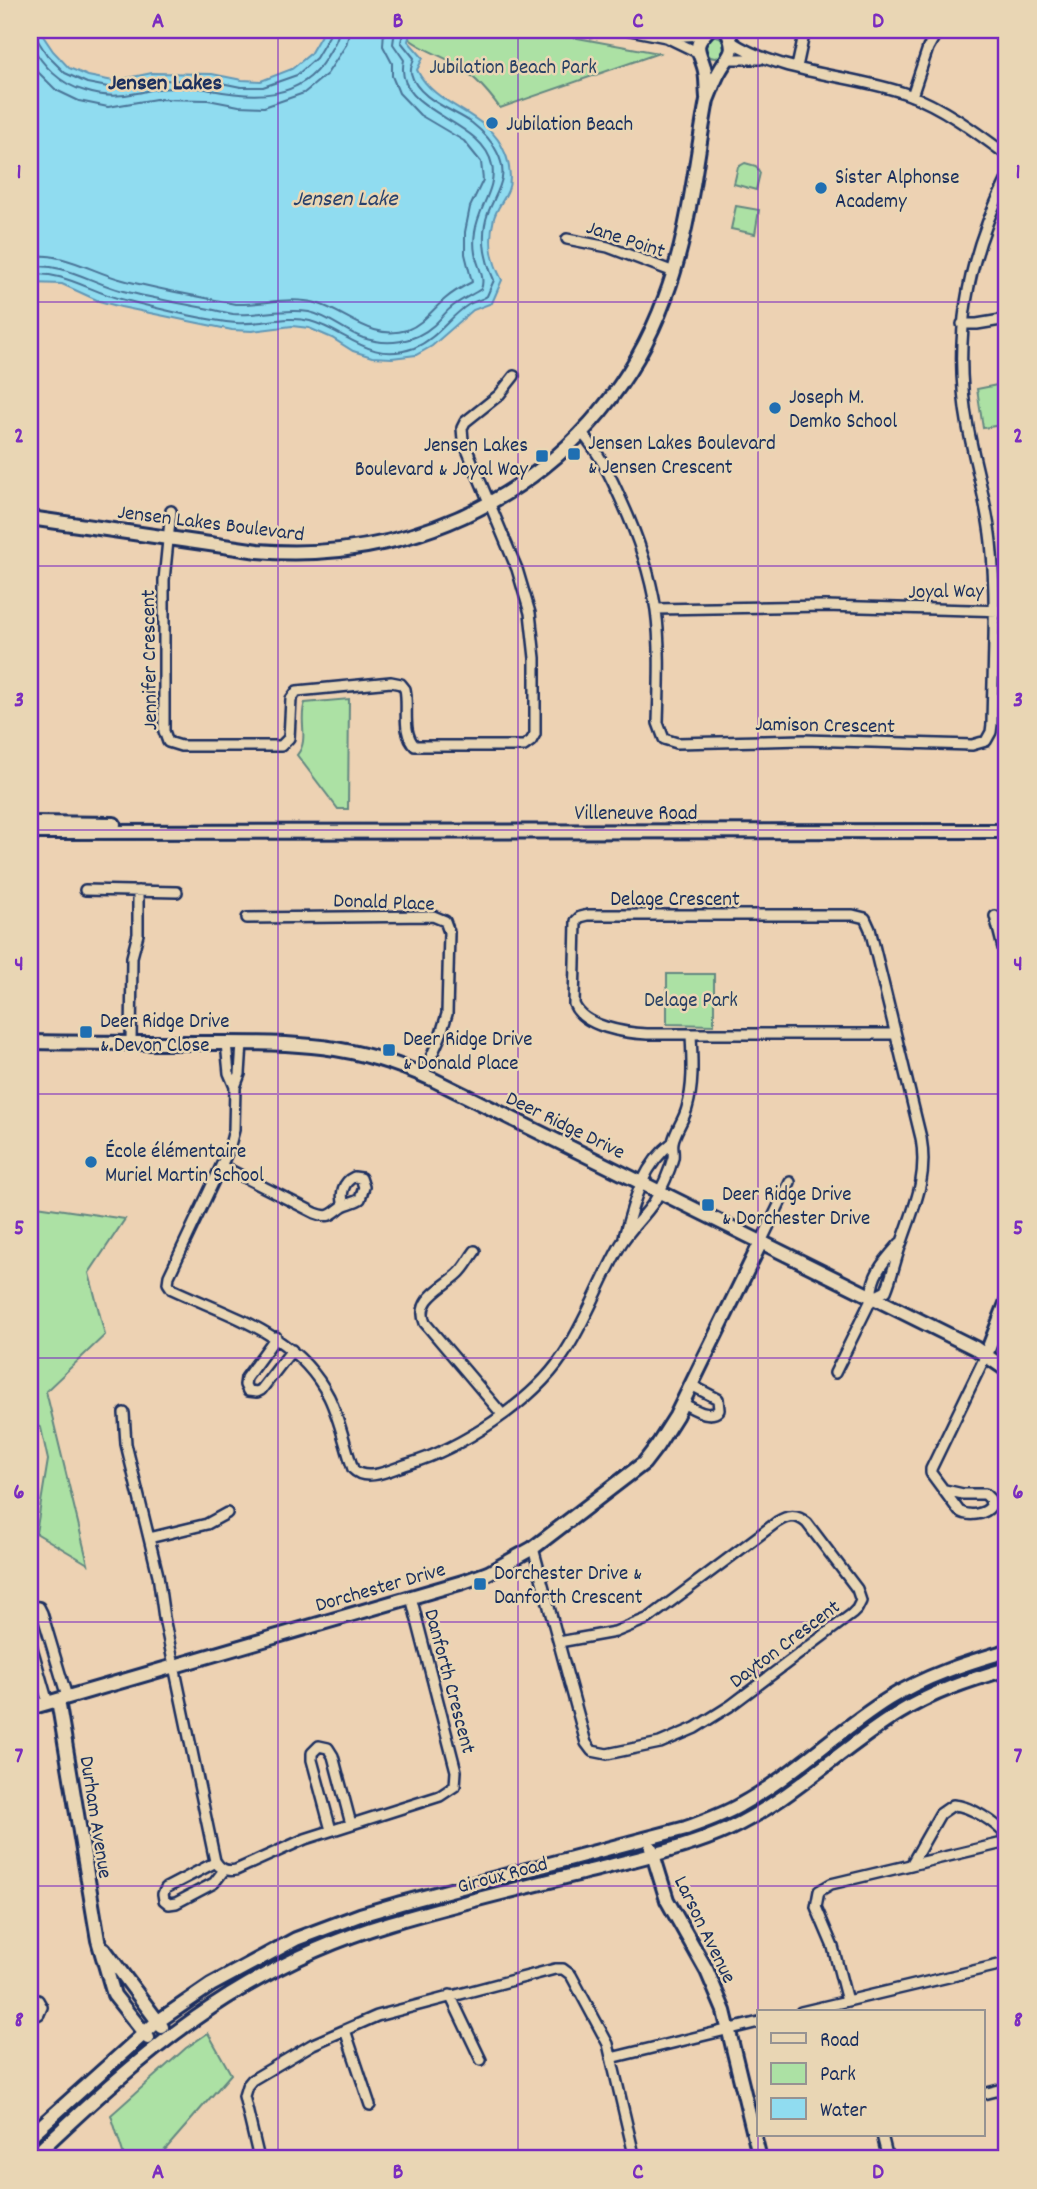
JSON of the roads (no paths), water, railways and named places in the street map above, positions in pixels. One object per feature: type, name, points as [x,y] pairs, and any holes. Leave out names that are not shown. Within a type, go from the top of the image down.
[{"type":"street","points":[[630,30],[666,37],[719,31],[765,60]]},
{"type":"street","points":[[797,66],[805,30]]},
{"type":"street","points":[[912,96],[924,59],[938,30]]},
{"type":"street","points":[[699,56],[697,45],[706,32]]},
{"type":"street","points":[[666,37],[711,66],[728,61],[765,60],[912,96],[964,124],[1007,155]]},
{"type":"street","points":[[728,61],[732,53],[730,37]]},
{"type":"street","name":"Jensen Lakes Boulevard","points":[[699,56],[705,72],[708,100]]},
{"type":"street","name":"Jensen Lakes Boulevard","points":[[30,518],[278,552],[342,550],[414,535],[455,520],[536,474],[582,433],[611,398],[655,324],[674,272],[708,100],[717,75],[728,61]]},
{"type":"street","name":"Joyal Way","points":[[656,609],[825,606],[992,611],[990,538],[962,384],[962,324],[974,260],[987,222],[1007,179]]},
{"type":"street","name":"Jane Point","points":[[567,239],[608,247],[674,272]]},
{"type":"street","points":[[962,324],[1007,319]]},
{"type":"street","points":[[489,503],[463,440],[462,428],[499,395],[514,376]]},
{"type":"street","points":[[582,433],[603,461],[630,520],[645,563],[656,609]]},
{"type":"street","name":"Jennifer Crescent","points":[[167,538],[164,580],[164,731],[166,739],[172,744],[281,746],[287,742],[290,735],[292,698],[297,691],[391,682],[401,684],[405,689],[407,734],[415,746],[519,747],[528,744],[535,734],[534,632],[523,584],[489,503]]},
{"type":"street","points":[[167,538],[172,511]]},
{"type":"street","name":"Jamison Crescent","points":[[656,609],[659,723],[662,736],[667,740],[677,743],[804,740],[972,745],[986,740],[992,728],[992,611]]},
{"type":"street","points":[[992,611],[1007,611]]},
{"type":"street","name":"Villeneuve Road","points":[[30,823],[198,826],[264,831]]},
{"type":"street","name":"Villeneuve Road","points":[[30,832],[1007,831]]},
{"type":"street","points":[[85,890],[177,892]]},
{"type":"street","points":[[131,1043],[132,957],[138,928],[138,891]]},
{"type":"street","name":"Delage Crescent","points":[[895,1034],[624,1032],[597,1023],[579,1013],[574,999],[575,928],[578,918],[588,915],[862,917],[869,924],[924,1155],[920,1196],[886,1291],[872,1297],[870,1283],[883,1262],[902,1241]]},
{"type":"street","name":"Donald Place","points":[[247,918],[433,916],[445,921],[449,932],[447,1014],[423,1074]]},
{"type":"street","points":[[995,916],[1007,964]]},
{"type":"street","points":[[622,1242],[654,1202],[673,1158],[673,1142],[690,1095],[691,1034]]},
{"type":"street","name":"Deer Ridge Drive","points":[[30,1042],[287,1043],[338,1048],[385,1059],[423,1074],[872,1297],[986,1355],[1007,1370]]},
{"type":"street","points":[[226,1043],[229,1073],[235,1087]]},
{"type":"street","points":[[242,1043],[240,1074],[235,1087],[234,1130],[222,1166],[168,1283],[172,1289],[255,1325],[292,1350],[315,1374],[328,1396],[354,1469],[363,1475],[373,1475],[440,1454],[473,1436],[529,1394],[554,1369],[572,1341],[622,1242],[641,1183],[662,1151],[673,1142]]},
{"type":"street","points":[[222,1166],[322,1216],[335,1213],[344,1205]]},
{"type":"street","points":[[761,1242],[790,1182]]},
{"type":"street","name":"Dorchester Drive","points":[[30,1708],[488,1573],[533,1548],[644,1463],[668,1430],[761,1242]]},
{"type":"street","points":[[475,1251],[458,1274],[427,1300],[423,1306],[423,1315],[425,1322],[502,1414]]},
{"type":"street","points":[[835,1373],[872,1297]]},
{"type":"street","points":[[944,1490],[963,1494],[985,1494],[990,1499],[991,1506],[988,1510],[967,1515],[960,1511],[931,1473],[932,1465],[986,1355],[1007,1301]]},
{"type":"street","points":[[276,1337],[246,1378],[244,1382],[248,1391],[261,1390],[292,1350]]},
{"type":"street","points":[[682,1403],[709,1415],[719,1410],[720,1402],[716,1397],[691,1385]]},
{"type":"street","points":[[124,1413],[126,1444],[158,1575],[174,1666],[216,1862],[224,1870]]},
{"type":"street","points":[[149,1538],[207,1524],[227,1513]]},
{"type":"street","name":"Dayton Crescent","points":[[533,1548],[586,1743],[592,1751],[607,1754],[660,1743],[706,1722],[852,1614],[861,1601],[857,1589],[807,1523],[797,1516],[789,1516],[777,1522],[649,1618],[615,1632],[559,1642]]},
{"type":"street","name":"Danforth Crescent","points":[[216,1862],[166,1888],[164,1900],[169,1904],[176,1903],[214,1883],[224,1870],[236,1870],[331,1830],[440,1797],[448,1793],[457,1782],[457,1771],[411,1597]]},
{"type":"street","points":[[30,1606],[39,1607],[43,1613],[58,1700]]},
{"type":"street","points":[[30,1641],[58,1700]]},
{"type":"street","name":"Giroux Road","points":[[30,2136],[144,2032],[240,1968],[327,1927],[401,1903],[695,1825],[741,1805],[871,1710],[905,1689],[941,1672],[1007,1651]]},
{"type":"street","name":"Giroux Road","points":[[31,2159],[79,2112],[155,2046],[246,1984],[340,1940],[392,1922],[707,1838],[747,1820],[786,1796],[869,1733],[914,1703],[958,1684],[1007,1669]]},
{"type":"street","name":"Durham Avenue","points":[[58,1700],[98,1940],[114,1995],[155,2046]]},
{"type":"street","points":[[331,1830],[312,1760],[312,1753],[319,1746],[328,1748],[333,1756],[351,1824]]},
{"type":"street","points":[[911,1865],[940,1814],[953,1805],[967,1808],[999,1827],[1007,1836]]},
{"type":"street","name":"Larson Avenue","points":[[648,1838],[667,1900],[707,1971],[724,2011],[760,2159]]},
{"type":"street","points":[[847,2001],[833,1947],[816,1907],[817,1895],[822,1888],[1007,1842]]},
{"type":"street","name":"Durham Avenue","points":[[98,1940],[169,2036]]},
{"type":"street","points":[[809,2010],[1007,1963]]},
{"type":"street","points":[[259,2159],[245,2101],[247,2086],[252,2080],[280,2062],[345,2029],[388,2013],[549,1969],[564,1969],[573,1978],[601,2027],[635,2159]]},
{"type":"street","points":[[450,1995],[481,2060]]},
{"type":"street","points":[[30,1998],[38,2000],[42,2007],[38,2014],[30,2018]]},
{"type":"street","points":[[611,2058],[757,2022]]},
{"type":"street","points":[[345,2029],[370,2105]]},
{"type":"street","points":[[984,2094],[1007,2088]]},
{"type":"street","points":[[882,2136],[888,2159]]},
{"type":"water","name":"Jensen Lake","points":[[30,30],[39,30],[69,68],[88,76],[113,81],[152,73],[212,74],[261,81],[292,69],[310,54],[324,30],[411,30],[408,41],[423,58],[417,70],[426,83],[437,94],[487,128],[497,139],[506,157],[509,186],[495,214],[491,235],[493,258],[502,280],[492,303],[473,310],[432,346],[416,355],[392,358],[372,357],[353,351],[309,328],[292,326],[252,331],[232,330],[121,307],[99,301],[62,284],[30,283]]},
{"type":"place","name":"Jubilation Beach","points":[[492,123]]},
{"type":"place","name":"Sister Alphonse Academy","points":[[821,188]]},
{"type":"place","name":"Joseph M. Demko School","points":[[775,408]]},
{"type":"place","name":"Jensen Lakes Boulevard & Jensen Crescent","points":[[574,454]]},
{"type":"place","name":"Jensen Lakes Boulevard & Joyal Way","points":[[542,456]]},
{"type":"place","name":"Deer Ridge Drive & Devon Close","points":[[86,1032]]},
{"type":"place","name":"Deer Ridge Drive & Donald Place","points":[[389,1050]]},
{"type":"place","name":"École élémentaire Muriel Martin School","points":[[91,1162]]},
{"type":"place","name":"Deer Ridge Drive & Dorchester Drive","points":[[708,1205]]},
{"type":"place","name":"Dorchester Drive & Danforth Crescent","points":[[480,1584]]},
{"type":"district","name":"Jensen Lakes","points":[[165,81]]},
{"type":"park label","name":"Jubilation Beach Park","points":[[513,66]]},
{"type":"park label","name":"Delage Park","points":[[691,999]]}]
